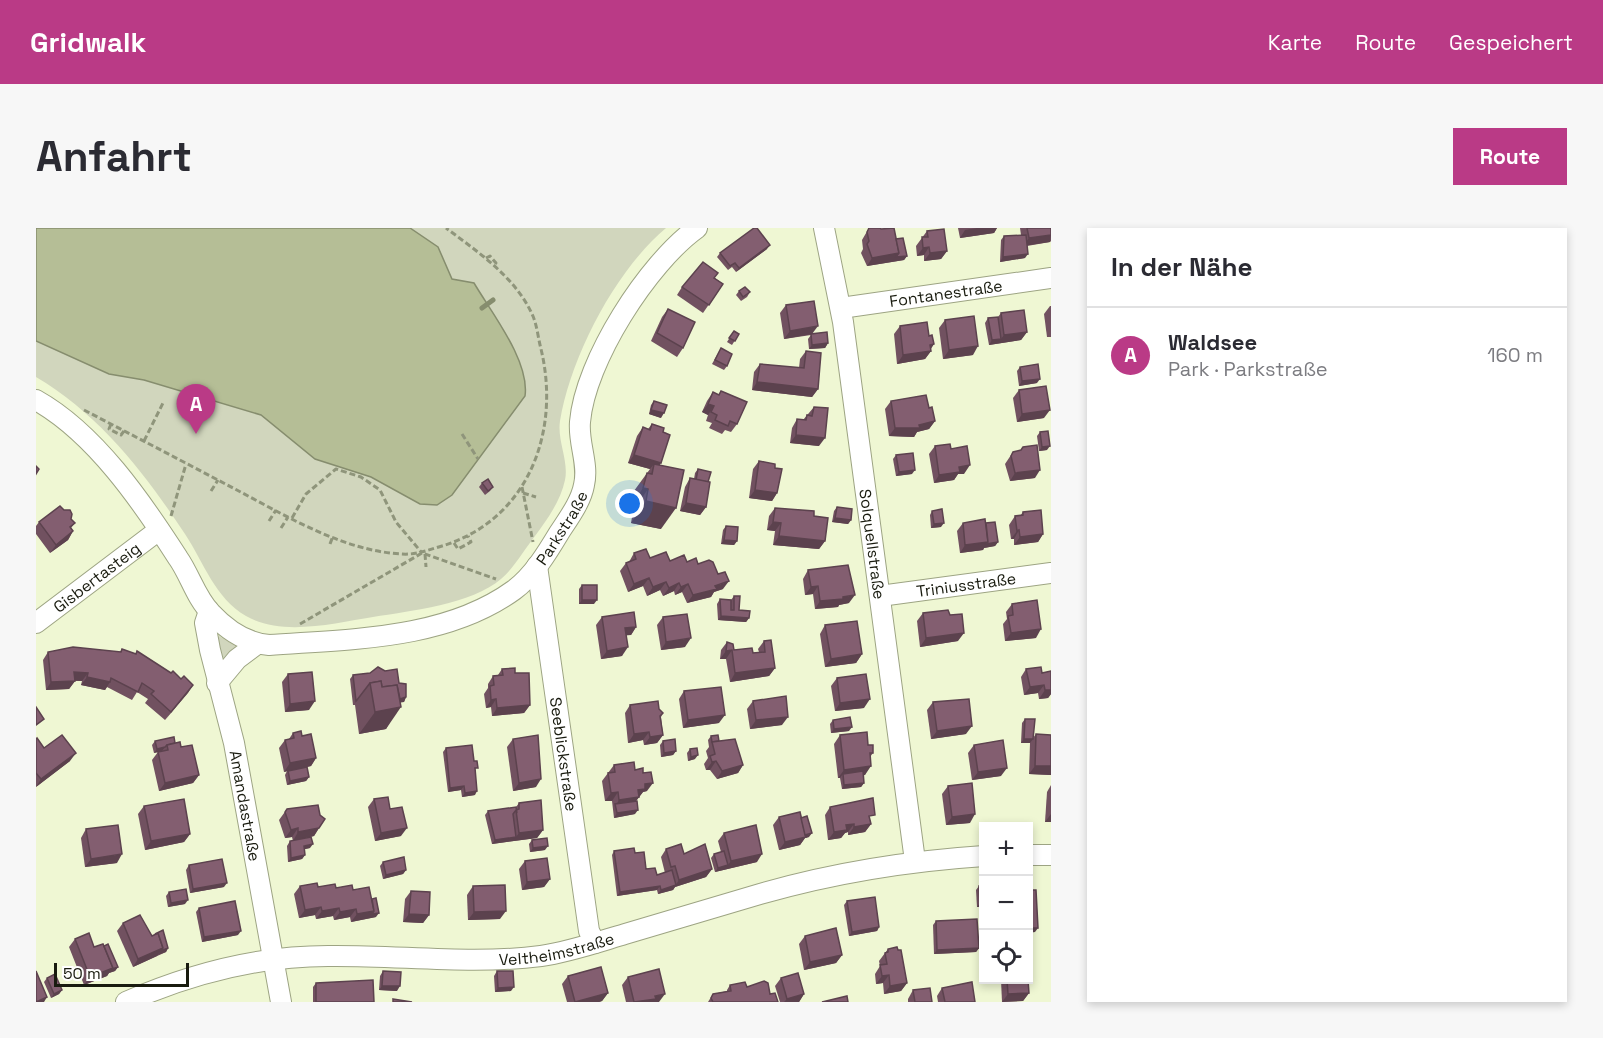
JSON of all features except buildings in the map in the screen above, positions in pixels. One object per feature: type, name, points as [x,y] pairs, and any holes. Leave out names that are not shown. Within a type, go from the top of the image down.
[{"type":"street","name":"Parkstraße","points":[[263,644],[369,637],[454,620],[492,604],[516,588],[537,566],[579,500],[585,485],[579,424],[583,403],[610,336],[625,309],[650,276],[674,247],[698,228]]},
{"type":"street","name":"Solquellstraße","points":[[824,228],[841,308],[915,861]]},
{"type":"street","name":"Fontanestraße","points":[[841,308],[1051,278]]},
{"type":"street","points":[[36,400],[75,426],[159,530],[209,611],[231,632],[263,644]]},
{"type":"street","name":"Gisbertasteig","points":[[36,623],[159,530]]},
{"type":"street","name":"Seeblickstraße","points":[[537,566],[589,931],[595,943]]},
{"type":"street","name":"Triniusstraße","points":[[880,596],[1051,573]]},
{"type":"street","name":"Amandastraße","points":[[209,611],[205,623],[217,683],[234,743],[281,1002]]},
{"type":"street","points":[[217,683],[237,659],[263,644]]},
{"type":"street","points":[[1033,855],[1051,855]]},
{"type":"street","name":"Veltheimstraße","points":[[126,1002],[161,987],[215,969],[274,959],[326,956],[478,960],[542,956],[595,943],[763,893],[859,870],[915,861],[979,856]]},
{"type":"path","points":[[263,644],[424,554],[468,536],[499,515],[521,485],[535,458],[549,405],[548,376],[533,316],[522,296],[486,258],[446,228]]},
{"type":"path","points":[[144,441],[164,401]]},
{"type":"path","points":[[80,408],[276,510],[333,536],[389,552],[424,554],[516,588]]},
{"type":"path","points":[[462,434],[478,459]]},
{"type":"path","points":[[159,530],[173,514],[186,464]]},
{"type":"path","points":[[281,528],[306,494],[336,469],[361,477],[380,490],[396,522],[424,554],[426,567]]},
{"type":"path","points":[[211,491],[218,480]]},
{"type":"path","points":[[521,485],[537,566]]},
{"type":"path","points":[[523,493],[536,497]]},
{"type":"path","points":[[269,521],[276,510]]},
{"type":"path","points":[[330,544],[333,536]]},
{"type":"shaded area","points":[[36,228],[410,228],[438,247],[452,279],[474,283],[516,353],[525,382],[525,396],[452,495],[437,505],[420,504],[371,477],[315,459],[261,415],[144,380],[109,374],[36,341]]},
{"type":"shaded area","points":[[410,228],[666,228],[629,267],[598,316],[585,343],[574,369],[560,421],[566,473],[563,487],[549,517],[506,575],[489,588],[474,595],[422,609],[309,627],[276,626],[260,622],[246,616],[226,600],[185,534],[137,467],[119,446],[81,409],[36,377],[36,341],[109,374],[144,380],[261,415],[315,459],[371,477],[420,504],[517,357],[474,283],[452,280],[438,247]]},
{"type":"shaded area","points":[[219,636],[237,647],[224,660],[216,639]]},
{"type":"waterway","points":[[482,308],[493,300]]},
{"type":"place","name":"Waldsee","points":[[196,434]]}]
